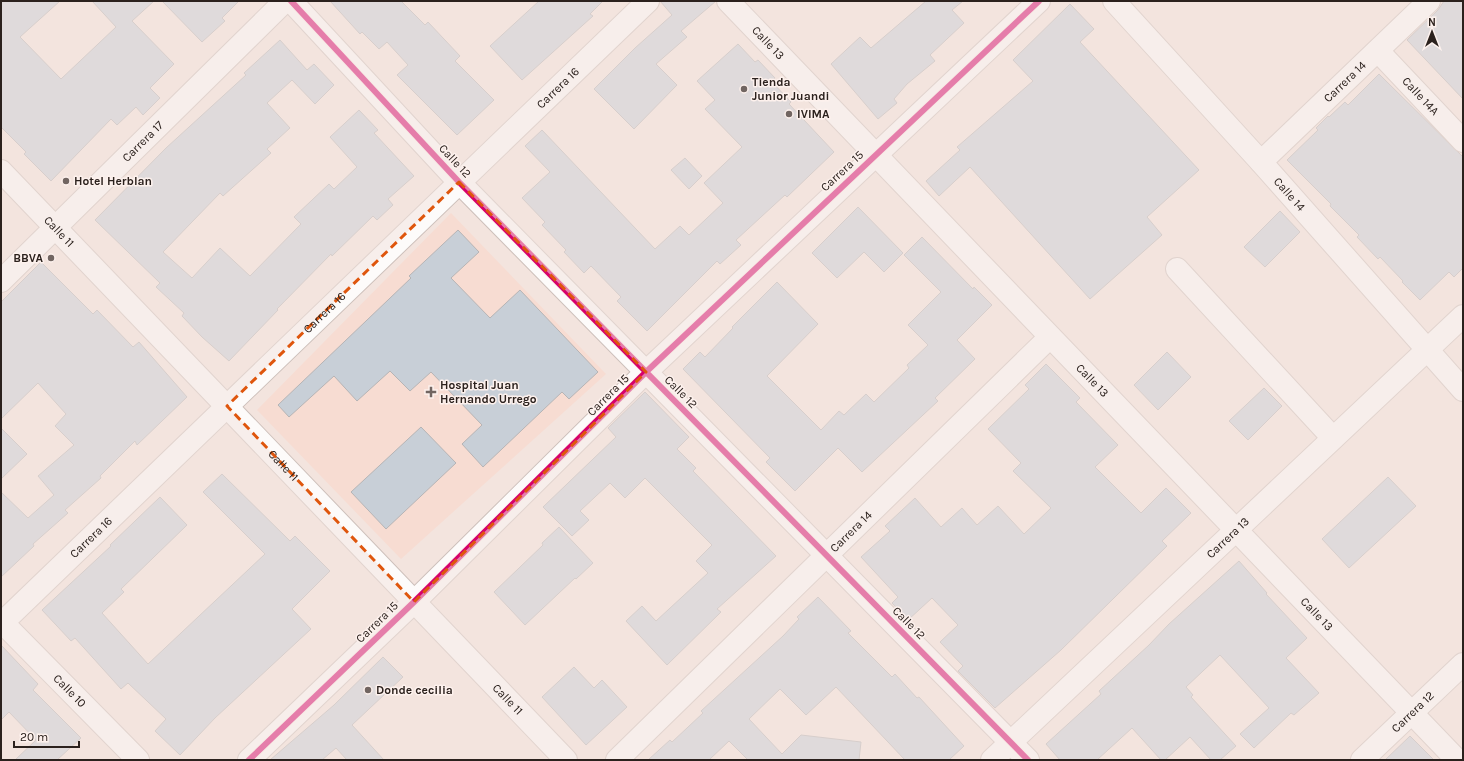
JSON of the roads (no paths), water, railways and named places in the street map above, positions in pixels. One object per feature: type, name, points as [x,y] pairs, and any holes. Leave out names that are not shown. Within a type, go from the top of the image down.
[{"type":"street","name":"Carrera 17","points":[[1,281],[285,1]]},
{"type":"street","name":"Calle 12","points":[[291,1],[458,182],[1028,760]]},
{"type":"street","name":"Carrera 16","points":[[2,622],[648,1]]},
{"type":"street","name":"Calle 13","points":[[728,1],[1457,760]]},
{"type":"street","name":"Carrera 15","points":[[249,760],[414,602],[646,372],[1039,1]]},
{"type":"street","name":"Calle 14","points":[[1114,1],[1261,162],[1463,390]]},
{"type":"street","name":"Carrera 14","points":[[1261,162],[1429,1]]},
{"type":"street","name":"Calle 14A","points":[[1378,51],[1463,141]]},
{"type":"street","name":"Calle 11","points":[[1,171],[566,760]]},
{"type":"street","points":[[1176,269],[1333,438]]},
{"type":"street","name":"Carrera 13","points":[[992,760],[1463,316]]},
{"type":"street","name":"Carrera 14","points":[[617,760],[1050,336]]},
{"type":"street","name":"Calle 10","points":[[2,622],[138,760]]},
{"type":"street","name":"Carrera 12","points":[[1362,760],[1463,664]]},
{"type":"place","name":"Tienda Junior Juandi","points":[[744,89]]},
{"type":"place","name":"IVIMA","points":[[789,114]]},
{"type":"place","name":"Hotel Herblan","points":[[66,181]]},
{"type":"place","name":"BBVA","points":[[51,258]]},
{"type":"place","name":"Hospital Juan Hernando Urrego","points":[[431,392]]},
{"type":"place","name":"Donde cecilia","points":[[368,690]]}]
